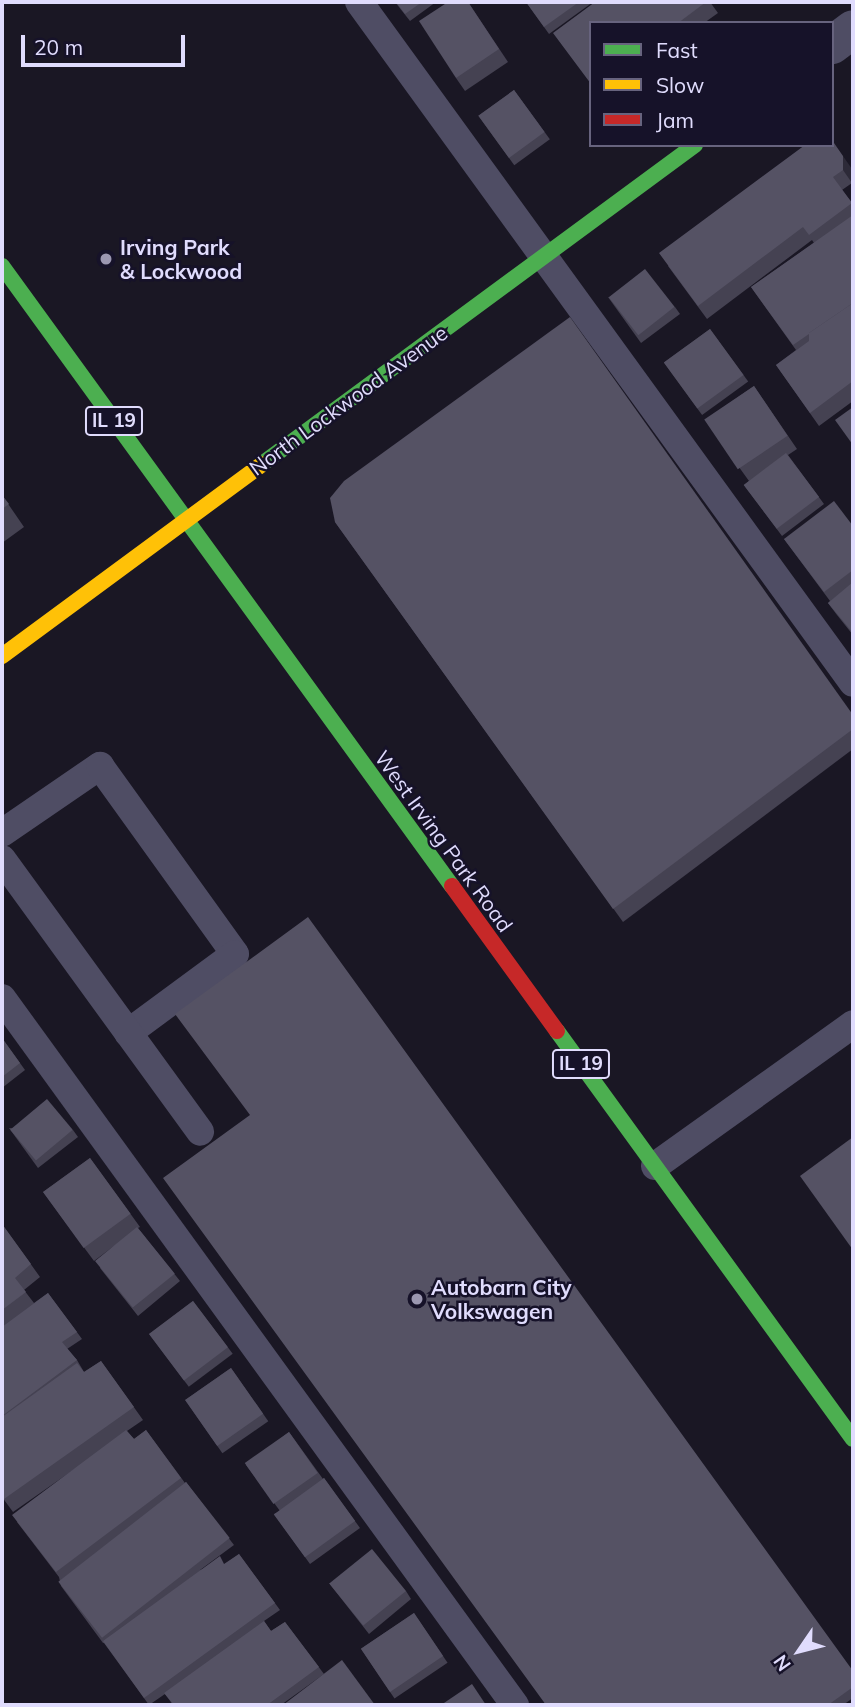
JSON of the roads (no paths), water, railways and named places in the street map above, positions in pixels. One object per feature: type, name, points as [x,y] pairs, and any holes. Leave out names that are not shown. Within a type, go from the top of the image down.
[{"type":"main road","name":"North Lockwood Avenue","points":[[2,656],[692,147]]},
{"type":"main road","name":"West Irving Park Road","points":[[2,266],[853,1440]]},
{"type":"street","points":[[834,43],[853,29]]},
{"type":"lane","points":[[359,2],[853,682]]},
{"type":"lane","points":[[2,833],[100,766],[235,954],[128,1033]]},
{"type":"lane","points":[[2,859],[200,1132]]},
{"type":"lane","points":[[2,998],[514,1705]]},
{"type":"lane","points":[[655,1167],[853,1024]]},
{"type":"place","name":"Irving Park & Lockwood","points":[[106,259]]},
{"type":"place","name":"Autobarn City Volkswagen","points":[[417,1299]]}]
